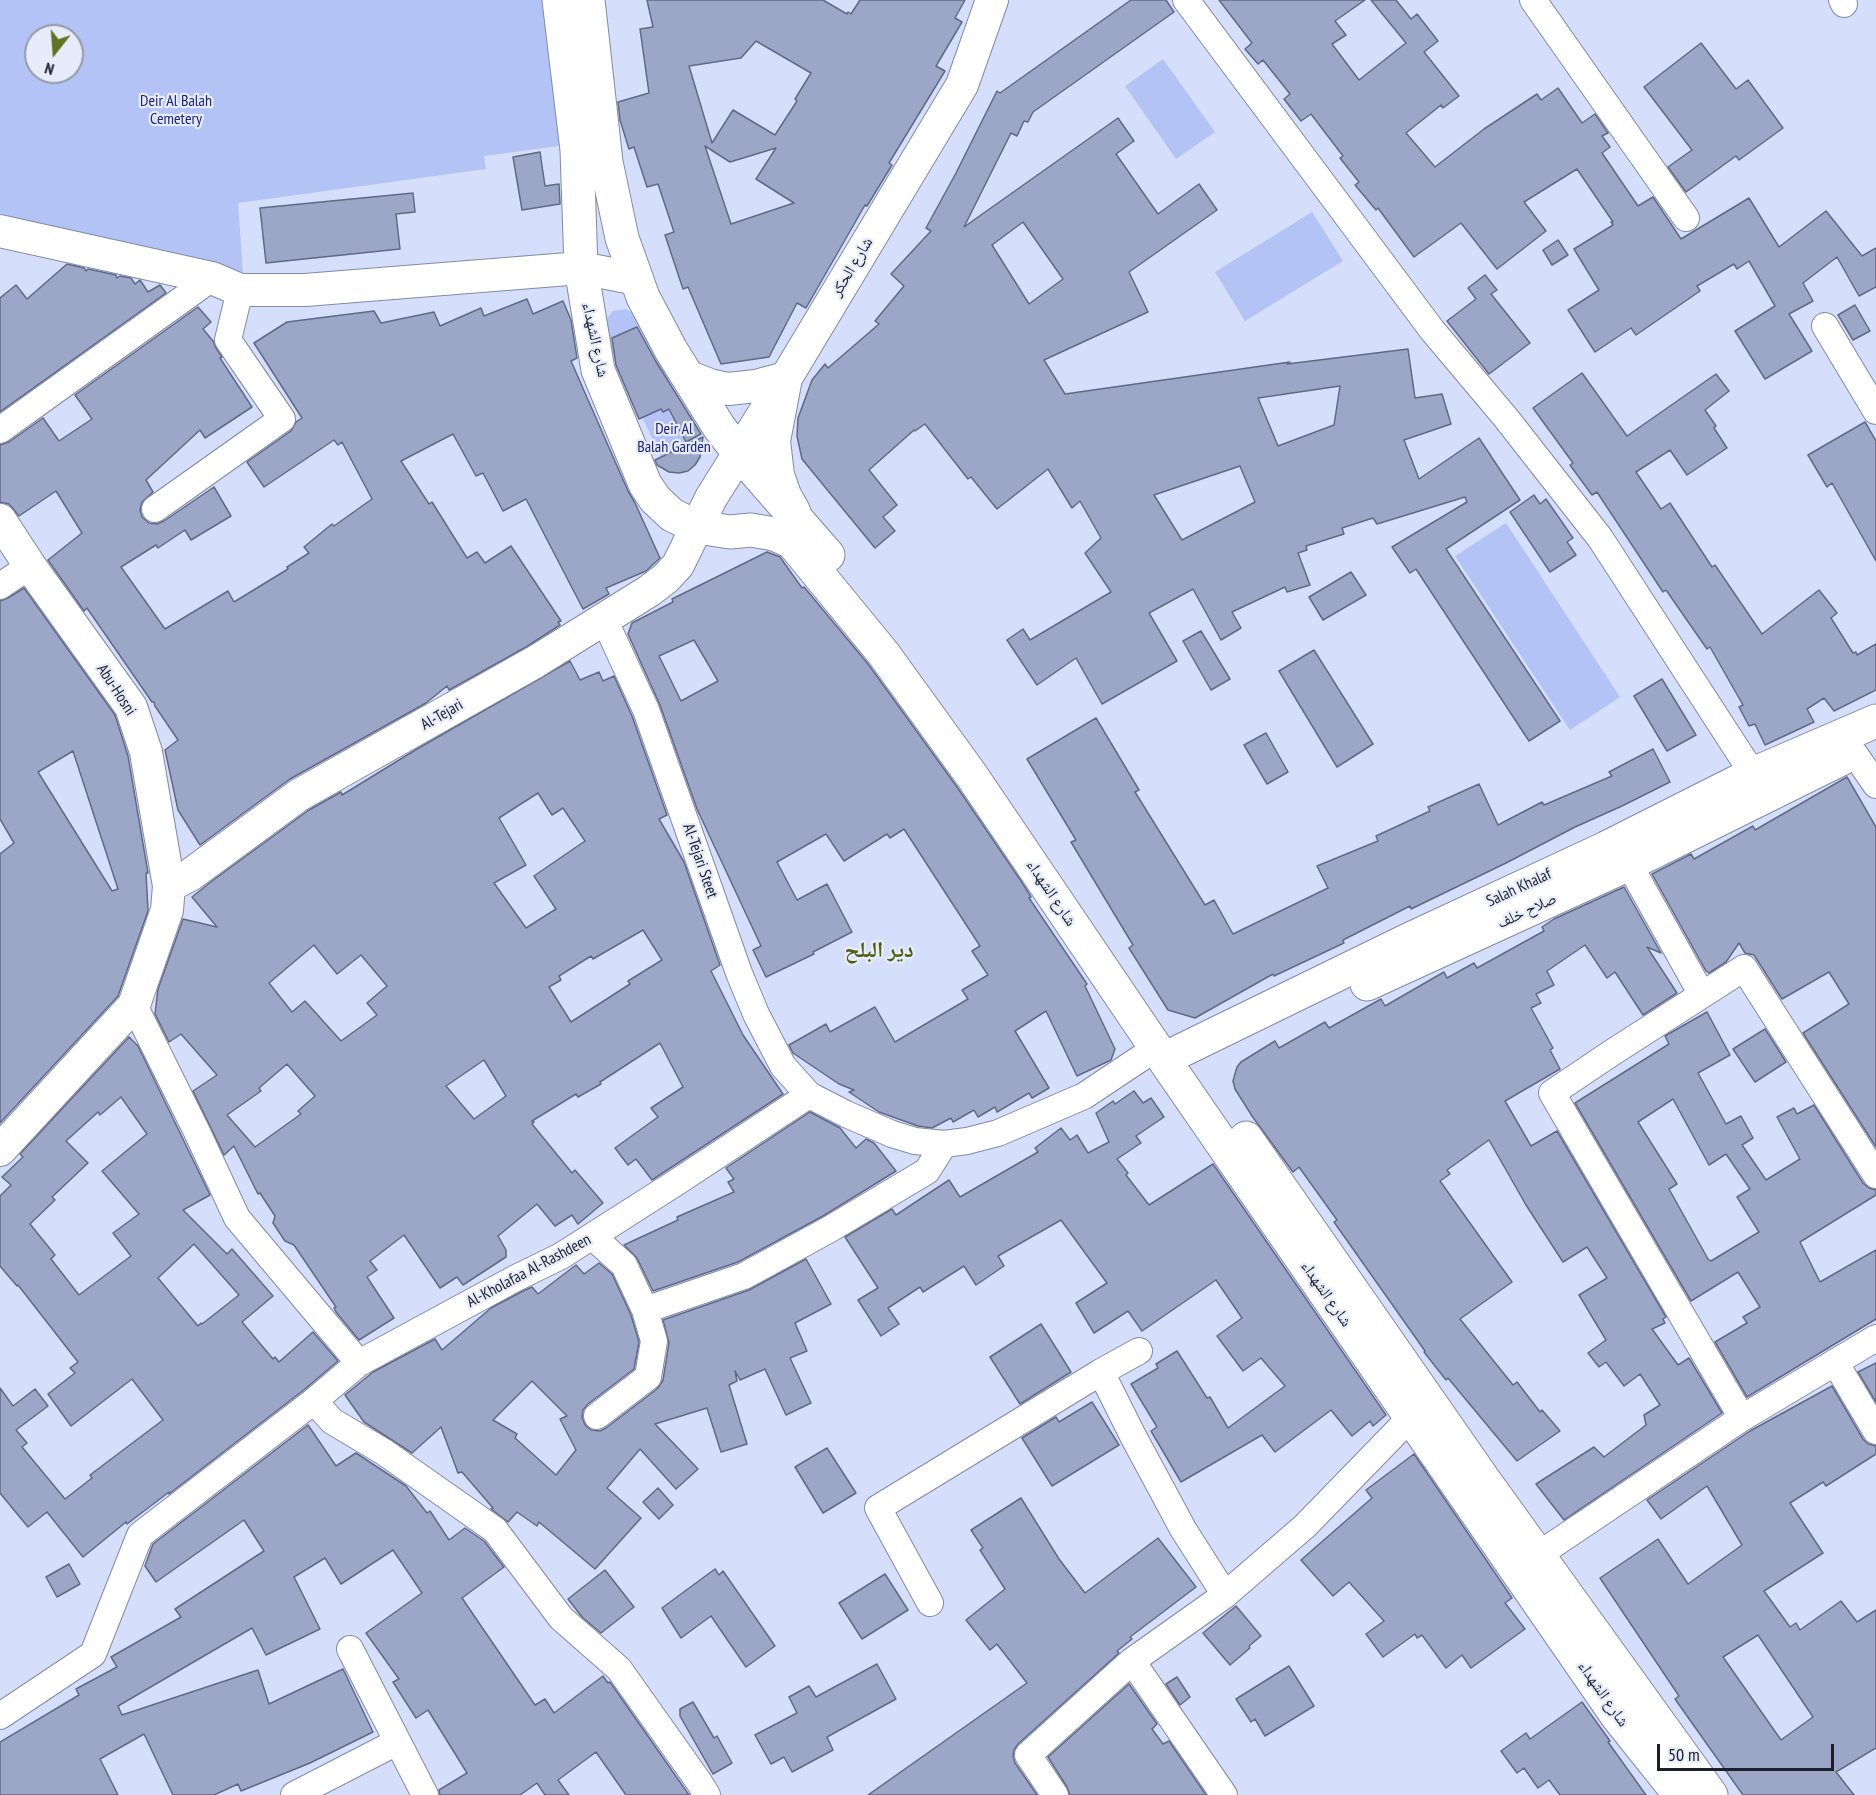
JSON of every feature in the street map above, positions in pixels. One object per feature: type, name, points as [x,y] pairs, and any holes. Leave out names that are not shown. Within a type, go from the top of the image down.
[{"type":"main road","name":"شارع الشهداء","points":[[559,0],[577,150],[581,268],[598,370],[645,484],[672,515],[697,527],[730,532],[751,530],[774,534],[792,542],[883,653],[1176,1061],[1711,1795]]},
{"type":"main road","name":"شارع الشهداء","points":[[588,0],[606,162],[622,238],[643,297],[671,350],[719,427],[861,594],[932,685],[1001,783],[1176,1061],[1411,1417],[1617,1716],[1680,1795]]},
{"type":"main road","name":"Salah Khalaf","points":[[1176,1061],[1408,940],[1606,848],[1753,774],[1876,721]]},
{"type":"main road","name":"صلاح خلف","points":[[1176,1061],[1328,1001],[1629,864],[1865,747]]},
{"type":"street","name":"شارع الحكر","points":[[697,527],[711,498],[962,85],[992,0]]},
{"type":"street","points":[[1186,0],[1432,330],[1506,418],[1600,538],[1753,774]]},
{"type":"street","points":[[1533,0],[1686,218]]},
{"type":"street","points":[[0,231],[212,278],[240,290],[305,290],[581,268],[637,279]]},
{"type":"street","points":[[0,430],[212,278]]},
{"type":"street","points":[[155,509],[282,419],[228,340],[240,290]]},
{"type":"street","points":[[1825,326],[1876,411]]},
{"type":"street","points":[[687,376],[710,385],[728,388],[756,386],[786,378],[774,441],[778,475],[785,495],[798,519]]},
{"type":"street","name":"Abu-Hosni","points":[[0,520],[30,566],[131,707],[146,752],[170,886],[167,910],[134,1005]]},
{"type":"street","name":"Al-Tejari","points":[[170,886],[190,875],[299,795],[535,662],[666,578],[678,565],[697,527]]},
{"type":"street","points":[[0,586],[30,566]]},
{"type":"street","name":"Al-Tejari Steet","points":[[604,619],[646,710],[739,973],[756,1014],[783,1066],[809,1095]]},
{"type":"street","points":[[1865,747],[1876,785]]},
{"type":"street","points":[[1629,864],[1702,995]]},
{"type":"street","points":[[1742,1418],[1552,1093],[1744,968],[1876,1175]]},
{"type":"street","points":[[0,1150],[134,1005],[198,1132],[237,1218],[359,1363]]},
{"type":"street","points":[[809,1095],[892,1134],[915,1141],[944,1144],[998,1133],[1084,1096],[1176,1061]]},
{"type":"street","name":"Al-Kholafaa Al-Rashdeen","points":[[0,1716],[93,1654],[140,1535],[314,1401],[359,1363],[593,1237],[809,1095]]},
{"type":"street","points":[[645,1310],[744,1276],[830,1229],[927,1171],[944,1144]]},
{"type":"street","points":[[593,1237],[624,1265],[645,1310],[654,1341],[648,1377],[597,1416]]},
{"type":"street","points":[[1538,1555],[1742,1418],[1876,1338]]},
{"type":"street","points":[[930,1603],[878,1508],[1139,1351]]},
{"type":"street","points":[[1835,1362],[1876,1431]]},
{"type":"street","points":[[1101,1372],[1127,1426],[1183,1529],[1225,1595]]},
{"type":"street","points":[[314,1401],[332,1421],[384,1452],[495,1530],[561,1618],[619,1669],[707,1795]]},
{"type":"street","points":[[1055,1795],[1028,1755],[1132,1661],[1225,1595],[1305,1526],[1411,1417]]},
{"type":"street","points":[[350,1649],[425,1795]]},
{"type":"street","points":[[1132,1661],[1224,1795]]},
{"type":"street","points":[[294,1795],[397,1742]]},
{"type":"green space","name":"Deir Al Balah Cemetery","points":[[0,0],[549,0],[566,145],[484,156],[486,169],[238,203],[243,272],[0,214]]},
{"type":"green space","points":[[1163,59],[1215,132],[1176,159],[1125,86]]},
{"type":"green space","points":[[1312,212],[1343,261],[1245,321],[1215,272]]},
{"type":"green space","name":"Deir Al Balah Garden","points":[[626,309],[638,317],[697,438],[695,452],[671,461],[660,455],[603,334],[604,322],[613,311]]},
{"type":"green space","points":[[1506,523],[1620,697],[1570,730],[1455,556]]},
{"type":"building","points":[[647,0],[823,0],[851,14],[860,0],[965,0],[955,18],[962,22],[936,66],[945,71],[889,163],[892,165],[867,206],[865,205],[806,308],[797,303],[769,357],[721,364],[688,287],[683,289],[665,235],[674,232],[658,184],[647,187],[634,147],[629,149],[620,120],[618,102],[649,93],[640,29],[653,27]],"holes":[[[756,41],[811,73],[795,99],[797,101],[775,135],[733,110],[712,143],[689,66],[741,58]],[[705,146],[730,162],[776,148],[756,179],[794,203],[731,224]]]},
{"type":"building","points":[[1131,0],[1166,0],[1174,12],[1033,112],[1028,122],[1024,121],[1017,136],[1011,133],[964,227],[1118,118],[1134,141],[1116,154],[1158,214],[1199,184],[1217,210],[1129,272],[1148,312],[1044,360],[1065,394],[1290,362],[1287,364],[1408,349],[1415,398],[1442,394],[1451,424],[1404,440],[1419,479],[1479,438],[1520,500],[1446,549],[1560,721],[1529,741],[1416,569],[1410,573],[1392,547],[1467,502],[1465,497],[1377,524],[1373,518],[1342,528],[1344,534],[1306,546],[1307,550],[1298,553],[1310,585],[1287,592],[1285,587],[1232,612],[1241,628],[1221,640],[1193,589],[1149,613],[1177,661],[1102,704],[1076,658],[1037,685],[1007,640],[1023,629],[1030,640],[1111,592],[1085,553],[1101,538],[1080,501],[1072,508],[1048,469],[997,509],[971,477],[968,479],[925,424],[914,430],[869,470],[897,505],[883,517],[895,531],[875,548],[802,459],[797,436],[798,418],[812,380],[825,364],[828,368],[879,324],[875,321],[904,286],[891,274],[931,231],[926,228],[997,91],[1000,93]],"holes":[[[1023,222],[1063,279],[1029,304],[992,245]],[[1340,386],[1334,425],[1278,446],[1258,398]],[[1240,466],[1255,502],[1182,540],[1154,495]]]},
{"type":"building","points":[[1219,0],[1365,0],[1335,21],[1346,35],[1332,44],[1359,80],[1406,43],[1371,0],[1396,0],[1411,19],[1417,14],[1438,41],[1424,52],[1459,96],[1443,108],[1441,105],[1406,133],[1435,167],[1484,129],[1537,94],[1541,100],[1558,88],[1582,123],[1595,114],[1608,133],[1602,136],[1610,147],[1602,153],[1638,206],[1653,197],[1681,239],[1749,198],[1779,247],[1826,211],[1862,256],[1876,248],[1876,287],[1859,296],[1837,257],[1803,283],[1813,301],[1789,314],[1812,351],[1765,379],[1735,331],[1775,306],[1749,261],[1737,269],[1734,264],[1697,286],[1700,291],[1636,335],[1631,328],[1595,352],[1568,310],[1599,290],[1574,249],[1613,225],[1611,222],[1613,222],[1577,169],[1524,202],[1546,231],[1497,269],[1461,223],[1414,257],[1378,208],[1376,210],[1355,185],[1359,182],[1340,158],[1343,156],[1311,114],[1301,121],[1284,99],[1290,94],[1263,60],[1258,64],[1245,49],[1252,43]]},
{"type":"building","points":[[1701,43],[1736,89],[1748,80],[1783,128],[1739,160],[1736,156],[1686,192],[1668,167],[1692,150],[1644,87]]},
{"type":"building","points":[[540,152],[545,186],[559,184],[560,204],[522,210],[513,157]]},
{"type":"building","points":[[413,193],[415,212],[396,214],[400,249],[266,263],[260,208]]},
{"type":"building","points":[[1558,240],[1568,255],[1552,265],[1543,250]]},
{"type":"building","points":[[67,264],[84,268],[86,271],[88,269],[116,275],[117,278],[120,276],[131,278],[135,284],[140,280],[148,292],[160,285],[166,293],[0,412],[0,298],[16,285],[27,299]]},
{"type":"building","points":[[1485,275],[1497,290],[1491,294],[1530,343],[1489,374],[1447,321],[1476,299],[1468,288]]},
{"type":"building","points":[[527,299],[533,314],[563,301],[571,320],[577,358],[571,361],[660,558],[646,571],[606,588],[609,594],[583,609],[526,499],[503,511],[483,473],[476,476],[453,434],[401,461],[429,504],[432,502],[467,558],[477,552],[485,563],[511,546],[561,621],[558,622],[560,625],[526,647],[449,690],[447,686],[426,703],[290,779],[200,845],[178,810],[165,750],[178,740],[154,702],[87,608],[84,611],[48,560],[82,533],[56,491],[19,516],[9,504],[0,502],[0,445],[9,442],[43,418],[59,441],[92,419],[75,395],[198,307],[211,322],[203,329],[213,341],[222,357],[220,358],[252,407],[205,438],[200,430],[146,480],[153,492],[142,502],[140,510],[142,517],[149,523],[157,524],[164,521],[214,487],[231,516],[191,540],[185,530],[158,548],[156,545],[121,567],[165,629],[228,591],[234,602],[288,569],[287,567],[309,553],[304,547],[332,524],[334,526],[372,499],[342,442],[338,445],[334,440],[264,487],[247,462],[291,431],[296,422],[302,418],[254,343],[287,322],[374,311],[381,323],[434,312],[440,326],[481,308],[484,316]]},
{"type":"building","points":[[1855,305],[1870,331],[1853,340],[1838,315]]},
{"type":"building","points":[[637,327],[701,434],[686,442],[669,409],[663,412],[661,409],[639,419],[616,365],[612,338]]},
{"type":"building","points":[[1582,373],[1627,436],[1716,374],[1729,391],[1705,410],[1727,448],[1687,475],[1670,450],[1636,472],[1661,509],[1670,503],[1712,567],[1715,565],[1762,634],[1819,590],[1837,613],[1831,618],[1853,653],[1856,652],[1857,655],[1876,644],[1876,690],[1834,711],[1824,698],[1807,709],[1814,722],[1765,745],[1755,724],[1749,726],[1739,707],[1743,705],[1710,647],[1707,649],[1666,590],[1663,592],[1597,492],[1592,495],[1570,465],[1573,463],[1533,408]]},
{"type":"building","points":[[1865,422],[1876,441],[1876,561],[1832,483],[1827,487],[1808,455]]},
{"type":"building","points":[[703,437],[700,457],[688,471],[669,472],[657,465],[655,460]]},
{"type":"building","points":[[1534,495],[1540,504],[1546,499],[1573,538],[1567,542],[1576,555],[1550,572],[1510,512]]},
{"type":"building","points":[[767,552],[780,557],[802,588],[804,587],[868,664],[957,787],[1021,881],[1031,897],[1029,898],[1087,984],[1085,986],[1115,1049],[1111,1060],[1077,1076],[1046,1011],[1015,1031],[1049,1088],[1032,1098],[1029,1093],[997,1112],[995,1107],[978,1117],[974,1110],[953,1122],[951,1118],[932,1128],[918,1126],[879,1112],[849,1092],[854,1090],[839,1084],[793,1053],[789,1045],[826,1024],[830,1032],[875,1007],[895,1042],[968,999],[962,990],[988,975],[972,951],[980,946],[904,829],[890,838],[887,834],[844,861],[826,834],[777,862],[797,900],[827,884],[852,932],[813,952],[814,954],[766,977],[753,950],[761,946],[697,809],[660,705],[628,634],[632,623],[673,602],[672,599]],"holes":[[[694,640],[718,681],[681,701],[659,656]]]},
{"type":"building","points":[[1351,572],[1366,595],[1323,620],[1309,597]]},
{"type":"building","points":[[24,588],[115,715],[128,756],[148,873],[146,873],[148,911],[118,996],[0,1123],[0,854],[14,843],[0,819],[0,601]],"holes":[[[73,751],[118,889],[112,891],[38,772]]]},
{"type":"building","points":[[1201,631],[1230,679],[1211,690],[1183,641]]},
{"type":"building","points":[[1314,650],[1373,744],[1337,767],[1279,671]]},
{"type":"building","points":[[570,661],[580,680],[599,672],[603,681],[614,676],[632,716],[667,815],[659,819],[684,862],[720,965],[711,971],[743,1035],[783,1094],[652,1180],[636,1159],[628,1165],[615,1148],[658,1117],[651,1108],[683,1087],[660,1043],[600,1082],[601,1084],[578,1097],[576,1094],[532,1121],[534,1122],[532,1124],[572,1173],[575,1170],[603,1203],[578,1224],[572,1215],[555,1226],[537,1204],[498,1236],[506,1250],[506,1257],[463,1285],[457,1277],[440,1288],[404,1235],[370,1261],[377,1270],[367,1277],[394,1318],[359,1340],[336,1312],[334,1308],[336,1307],[294,1245],[285,1241],[273,1223],[275,1216],[260,1193],[258,1194],[234,1146],[224,1155],[193,1091],[217,1075],[181,1034],[169,1042],[155,1014],[158,989],[183,919],[217,927],[192,897],[309,810],[341,792],[342,795]],"holes":[[[538,793],[552,815],[563,808],[585,841],[534,876],[556,909],[526,928],[494,883],[526,865],[499,818]],[[643,930],[662,960],[628,981],[630,984],[571,1022],[549,987],[561,980],[559,976],[591,956],[593,959]],[[314,945],[337,974],[361,955],[387,986],[367,1003],[377,1015],[341,1041],[305,1001],[292,1012],[269,983]],[[484,1060],[506,1096],[474,1119],[446,1086]],[[287,1064],[315,1096],[298,1111],[301,1114],[255,1147],[227,1115],[261,1091],[259,1088]]]},
{"type":"building","points":[[1662,679],[1696,735],[1667,751],[1634,696]]},
{"type":"building","points":[[1096,718],[1139,790],[1135,792],[1205,905],[1214,900],[1233,934],[1328,888],[1317,866],[1378,841],[1376,836],[1430,811],[1428,807],[1479,784],[1498,825],[1542,802],[1544,805],[1612,776],[1609,772],[1653,749],[1670,782],[1411,909],[1410,906],[1343,940],[1344,943],[1274,976],[1273,974],[1195,1018],[1168,1010],[1129,948],[1133,945],[1071,842],[1076,840],[1027,759]]},
{"type":"building","points":[[1266,733],[1288,772],[1267,784],[1244,745]]},
{"type":"building","points":[[1847,777],[1876,827],[1876,1147],[1803,1033],[1849,1004],[1829,972],[1782,999],[1754,955],[1745,953],[1739,943],[1726,962],[1709,973],[1652,874],[1691,854],[1694,859],[1753,826],[1755,830]]},
{"type":"building","points":[[1624,887],[1661,953],[1647,947],[1677,993],[1643,1015],[1615,972],[1607,978],[1585,945],[1547,971],[1554,985],[1536,994],[1541,1003],[1531,1008],[1553,1048],[1550,1050],[1560,1069],[1505,1101],[1531,1146],[1557,1131],[1666,1317],[1663,1319],[1665,1323],[1652,1329],[1678,1365],[1689,1358],[1722,1413],[1564,1520],[1536,1484],[1594,1447],[1604,1457],[1646,1425],[1644,1415],[1660,1405],[1640,1374],[1624,1386],[1606,1362],[1599,1367],[1588,1353],[1606,1340],[1579,1295],[1607,1278],[1587,1247],[1563,1262],[1526,1205],[1489,1140],[1447,1170],[1450,1174],[1440,1181],[1512,1282],[1460,1319],[1513,1385],[1517,1382],[1540,1412],[1542,1410],[1560,1431],[1517,1461],[1424,1352],[1334,1222],[1337,1220],[1299,1167],[1293,1172],[1252,1116],[1235,1089],[1233,1081],[1241,1062],[1275,1041],[1279,1048],[1325,1022],[1329,1028],[1381,999],[1385,1006],[1444,972],[1447,978],[1474,963],[1477,968],[1544,931],[1542,927],[1554,919]]},
{"type":"building","points":[[1707,1012],[1730,1055],[1698,1073],[1726,1124],[1741,1116],[1753,1138],[1742,1145],[1766,1180],[1800,1159],[1777,1117],[1794,1108],[1797,1114],[1814,1105],[1863,1183],[1876,1190],[1876,1195],[1800,1242],[1820,1282],[1876,1250],[1876,1319],[1747,1397],[1715,1342],[1747,1323],[1743,1317],[1760,1307],[1738,1272],[1691,1301],[1575,1103],[1669,1044],[1665,1036]],"holes":[[[1673,1099],[1709,1165],[1726,1154],[1750,1189],[1737,1197],[1759,1232],[1711,1261],[1669,1189],[1677,1184],[1638,1122]]]},
{"type":"building","points":[[1765,1029],[1786,1062],[1755,1082],[1733,1049]]},
{"type":"building","points":[[129,1037],[138,1046],[210,1195],[183,1210],[227,1254],[232,1249],[273,1296],[242,1322],[273,1359],[275,1357],[279,1362],[313,1332],[338,1361],[169,1494],[169,1492],[127,1524],[126,1522],[83,1557],[47,1512],[28,1527],[0,1493],[0,1388],[13,1406],[35,1389],[48,1406],[16,1430],[27,1443],[22,1447],[65,1499],[92,1478],[90,1475],[163,1420],[132,1379],[71,1426],[48,1394],[75,1373],[70,1368],[78,1362],[18,1285],[0,1266],[0,1196],[11,1185],[2,1177],[23,1157],[20,1154]],"holes":[[[121,1097],[147,1134],[102,1171],[139,1214],[113,1233],[131,1256],[79,1295],[51,1259],[55,1255],[30,1224],[55,1200],[52,1197],[88,1163],[66,1141],[98,1112],[100,1115]],[[194,1244],[239,1295],[198,1326],[158,1278]]]},
{"type":"building","points":[[1134,1091],[1143,1103],[1151,1098],[1164,1117],[1136,1136],[1141,1143],[1117,1159],[1128,1173],[1126,1175],[1149,1205],[1213,1164],[1386,1415],[1373,1426],[1370,1421],[1352,1436],[1331,1410],[1275,1452],[1262,1435],[1181,1482],[1151,1431],[1157,1427],[1131,1384],[1158,1368],[1156,1364],[1177,1351],[1207,1398],[1210,1397],[1228,1428],[1285,1386],[1261,1358],[1243,1371],[1217,1336],[1242,1318],[1216,1280],[1142,1331],[1128,1311],[1094,1333],[1076,1303],[1107,1283],[1061,1220],[998,1256],[1004,1266],[976,1285],[964,1266],[923,1292],[920,1287],[888,1308],[899,1324],[881,1336],[858,1300],[878,1288],[845,1237],[892,1209],[896,1215],[949,1180],[960,1197],[1038,1152],[1035,1148],[1061,1128],[1070,1140],[1077,1135],[1088,1153],[1109,1142],[1096,1113],[1113,1101],[1115,1104]]},
{"type":"building","points":[[810,1112],[840,1128],[856,1148],[866,1139],[874,1143],[896,1171],[823,1216],[738,1262],[653,1291],[637,1258],[624,1245],[678,1220],[677,1217],[734,1192],[728,1182],[734,1179],[726,1168]]},
{"type":"building","points":[[806,1259],[831,1304],[795,1323],[807,1351],[790,1358],[811,1403],[786,1415],[765,1369],[740,1380],[735,1371],[737,1381],[729,1385],[747,1444],[721,1452],[707,1408],[655,1424],[698,1469],[676,1489],[640,1449],[607,1488],[641,1518],[595,1569],[539,1522],[537,1526],[517,1512],[508,1522],[491,1509],[493,1508],[462,1472],[458,1473],[441,1427],[412,1453],[364,1422],[345,1395],[373,1372],[435,1339],[442,1350],[491,1308],[523,1291],[532,1287],[538,1294],[576,1265],[584,1274],[599,1263],[612,1274],[631,1315],[639,1342],[634,1369],[583,1410],[582,1417],[585,1425],[591,1430],[600,1431],[657,1389],[663,1380],[669,1343],[663,1320],[749,1290]],"holes":[[[532,1381],[567,1416],[560,1419],[576,1450],[556,1475],[515,1438],[517,1434],[493,1420]]]},
{"type":"building","points":[[1041,1324],[1071,1372],[1020,1404],[990,1357]]},
{"type":"building","points":[[1876,1363],[1876,1402],[1858,1372]]},
{"type":"building","points":[[1832,1386],[1863,1439],[1868,1444],[1876,1446],[1876,1454],[1826,1486],[1823,1482],[1790,1503],[1823,1553],[1764,1591],[1790,1627],[1796,1623],[1800,1630],[1841,1601],[1857,1622],[1876,1610],[1876,1748],[1836,1772],[1854,1795],[1743,1795],[1675,1699],[1679,1696],[1600,1578],[1658,1539],[1688,1584],[1742,1545],[1707,1486],[1661,1519],[1647,1500],[1750,1431]],"holes":[[[1758,1635],[1813,1717],[1781,1740],[1723,1657]]]},
{"type":"building","points":[[1092,1402],[1119,1445],[1052,1486],[1022,1438],[1056,1417],[1059,1422]]},
{"type":"building","points":[[308,1425],[336,1466],[356,1453],[406,1486],[427,1513],[430,1511],[449,1540],[465,1528],[484,1541],[504,1567],[462,1598],[535,1705],[545,1699],[554,1713],[603,1676],[608,1683],[610,1682],[689,1795],[626,1795],[596,1752],[558,1780],[569,1795],[545,1795],[537,1783],[520,1795],[440,1795],[439,1790],[467,1773],[428,1710],[416,1718],[393,1682],[399,1679],[366,1633],[422,1593],[393,1550],[341,1584],[325,1558],[294,1577],[320,1629],[266,1655],[252,1628],[118,1706],[122,1715],[258,1670],[269,1704],[343,1669],[373,1732],[310,1763],[241,1791],[238,1784],[214,1795],[173,1795],[144,1734],[100,1759],[118,1795],[0,1795],[0,1742],[79,1695],[76,1689],[117,1667],[111,1657],[181,1617],[175,1609],[264,1551],[244,1520],[156,1582],[145,1566],[153,1544]]},
{"type":"building","points":[[827,1448],[856,1493],[823,1513],[795,1467]]},
{"type":"building","points":[[1414,1454],[1512,1598],[1505,1603],[1525,1629],[1471,1668],[1462,1655],[1446,1668],[1422,1635],[1417,1638],[1415,1634],[1383,1657],[1366,1634],[1384,1621],[1349,1582],[1333,1596],[1301,1560],[1372,1498],[1366,1490]]},
{"type":"building","points":[[658,1488],[673,1505],[659,1519],[643,1502]]},
{"type":"building","points":[[1021,1498],[1059,1559],[1085,1593],[1158,1538],[1196,1587],[1130,1637],[1132,1639],[1117,1651],[1119,1653],[1018,1744],[1013,1756],[1015,1763],[1037,1795],[868,1795],[1027,1683],[997,1644],[990,1650],[966,1620],[1005,1589],[980,1550],[983,1548],[971,1530]]},
{"type":"building","points":[[69,1564],[80,1584],[57,1597],[46,1577]]},
{"type":"building","points":[[715,1569],[719,1575],[723,1571],[775,1646],[746,1667],[711,1616],[681,1638],[662,1608]]},
{"type":"building","points":[[605,1570],[634,1607],[601,1633],[582,1617],[568,1599]]},
{"type":"building","points":[[885,1574],[908,1610],[862,1639],[839,1603]]},
{"type":"building","points":[[1236,1606],[1261,1636],[1230,1665],[1203,1633]]},
{"type":"building","points":[[877,1664],[896,1699],[827,1737],[833,1750],[792,1772],[784,1757],[771,1764],[755,1735],[797,1713],[789,1697],[809,1686],[816,1697]]},
{"type":"building","points":[[1289,1666],[1314,1706],[1265,1736],[1255,1719],[1251,1722],[1236,1699]]},
{"type":"building","points":[[1177,1677],[1190,1697],[1180,1705],[1166,1684]]},
{"type":"building","points":[[1129,1684],[1157,1724],[1152,1729],[1163,1744],[1169,1741],[1206,1795],[1070,1795],[1048,1757]]},
{"type":"building","points":[[693,1702],[714,1738],[717,1736],[732,1763],[713,1774],[680,1716],[680,1709]]},
{"type":"building","points":[[1582,1702],[1646,1795],[1560,1795],[1549,1780],[1538,1788],[1524,1768],[1517,1773],[1501,1751],[1526,1733],[1530,1739]]},
{"type":"district","name":"دير البلح","points":[[879,951]]}]
